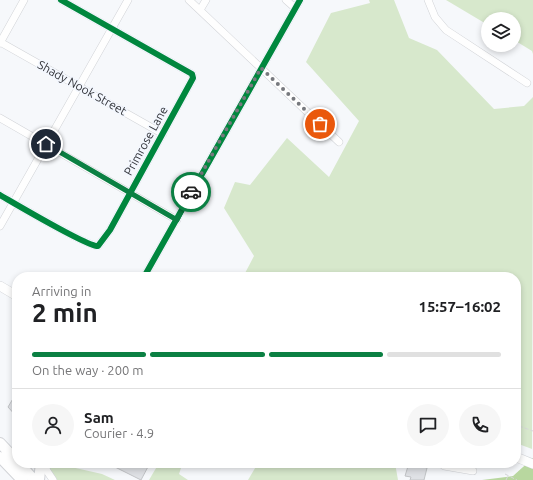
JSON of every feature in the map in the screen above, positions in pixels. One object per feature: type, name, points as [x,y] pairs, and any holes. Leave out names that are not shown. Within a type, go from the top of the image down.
[{"type":"highway","points":[[0,443],[12,460]]},
{"type":"highway","points":[[0,456],[12,463]]},
{"type":"highway","points":[[17,468],[22,480]]},
{"type":"highway","points":[[20,468],[34,480]]},
{"type":"highway","points":[[39,480],[40,468]]},
{"type":"main road","points":[[0,286],[12,293]]},
{"type":"street","points":[[0,42],[24,0]]},
{"type":"street","points":[[61,0],[112,29]]},
{"type":"street","points":[[0,226],[128,0]]},
{"type":"street","points":[[189,0],[339,142]]},
{"type":"street","points":[[200,10],[206,0]]},
{"type":"street","points":[[286,0],[295,8]]},
{"type":"street","points":[[147,272],[300,0]]},
{"type":"street","points":[[428,0],[440,25],[527,83]]},
{"type":"street","name":"Primrose Lane","points":[[13,202],[93,246],[98,246],[105,237],[131,192],[193,76],[112,29]]},
{"type":"street","name":"Shady Nook Street","points":[[0,42],[80,86],[162,134]]},
{"type":"street","points":[[0,118],[131,192],[177,220]]},
{"type":"street","points":[[0,194],[13,202]]},
{"type":"street","points":[[46,468],[53,480]]},
{"type":"street","points":[[456,468],[474,471]]},
{"type":"path","points":[[521,427],[533,431]]},
{"type":"path","points":[[505,474],[516,480]]},
{"type":"path","points":[[506,480],[508,476]]},
{"type":"shaded area","points":[[369,0],[394,0],[409,38],[437,50],[494,109],[524,106],[533,97],[532,449],[521,445],[521,272],[246,272],[254,256],[224,208],[235,182],[250,185],[287,138],[329,177],[359,121],[306,62],[331,13],[370,3]]},
{"type":"shaded area","points":[[446,0],[533,0],[533,54],[532,51],[521,44],[521,12],[481,12],[481,21]]},
{"type":"shaded area","points":[[533,458],[533,480],[482,480],[513,476]]},
{"type":"shaded area","points":[[49,468],[75,468],[102,474],[115,480],[57,480],[49,472]]},
{"type":"shaded area","points":[[156,468],[181,468],[179,474],[188,480],[149,480]]},
{"type":"shaded area","points":[[255,468],[396,468],[398,480],[248,480]]},
{"type":"building","points":[[12,400],[12,411],[8,407]]},
{"type":"building","points":[[117,468],[147,468],[141,480]]},
{"type":"building","points":[[407,468],[427,468],[424,480],[410,480],[411,477],[405,476]]},
{"type":"cycle path","points":[[0,195],[80,240],[98,246],[110,230],[193,78],[192,74],[61,0]]},
{"type":"cycle path","points":[[147,272],[300,0]]},
{"type":"way so far","points":[[191,192],[261,68],[320,124]]},
{"type":"route","points":[[46,144],[145,200],[177,220],[191,192]]}]
